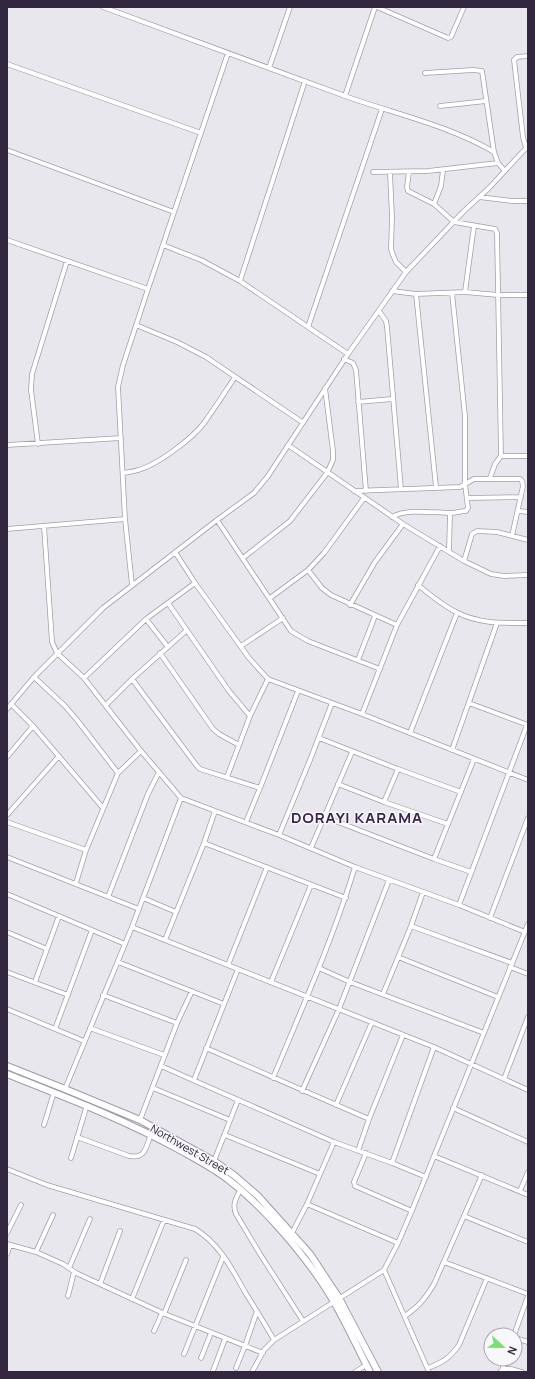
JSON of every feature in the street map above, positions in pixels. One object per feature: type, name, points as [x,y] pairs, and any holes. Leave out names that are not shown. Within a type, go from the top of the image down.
[{"type":"main road","name":"Northwest Street","points":[[7,1066],[140,1120],[214,1161],[235,1176],[258,1196],[310,1254],[378,1372]]},
{"type":"main road","name":"Northwest Street","points":[[7,1074],[87,1105],[151,1134],[209,1166],[240,1190],[291,1242],[336,1300],[370,1372]]},
{"type":"street","points":[[103,7],[345,96],[454,132],[469,138],[494,152]]},
{"type":"street","points":[[269,68],[290,7]]},
{"type":"street","points":[[345,96],[376,7],[448,38],[451,37],[464,7]]},
{"type":"street","points":[[132,586],[125,519],[118,387],[123,365],[136,325],[228,53]]},
{"type":"street","points":[[7,709],[56,653],[103,608],[254,493],[268,476],[344,359],[406,272],[527,147],[523,137],[514,60],[517,57],[528,56]]},
{"type":"street","points":[[7,64],[200,133]]},
{"type":"street","points":[[425,72],[480,70],[482,73],[494,152],[498,163],[505,171]]},
{"type":"street","points":[[240,280],[305,81]]},
{"type":"street","points":[[440,106],[486,101]]},
{"type":"street","points":[[308,327],[382,109]]},
{"type":"street","points":[[7,150],[174,212]]},
{"type":"street","points":[[374,172],[443,170],[498,163]]},
{"type":"street","points":[[434,204],[441,186],[443,170]]},
{"type":"street","points":[[390,172],[392,217],[391,249],[396,262],[406,272]]},
{"type":"street","points":[[409,172],[407,187],[408,191],[434,204],[454,222],[491,228],[497,231],[501,456],[490,478]]},
{"type":"street","points":[[479,197],[512,201],[528,201]]},
{"type":"street","points":[[465,292],[474,226]]},
{"type":"street","points":[[7,240],[148,289]]},
{"type":"street","points":[[163,245],[201,260],[240,280],[348,354]]},
{"type":"street","points":[[38,444],[31,390],[32,374],[67,261]]},
{"type":"street","points":[[392,291],[416,294],[465,292],[498,295],[528,295]]},
{"type":"street","points":[[392,517],[400,513],[450,513],[466,511],[468,508],[465,484],[465,416],[452,292]]},
{"type":"street","points":[[416,294],[436,487]]},
{"type":"street","points":[[379,311],[386,321],[387,328],[401,489]]},
{"type":"street","points":[[136,325],[177,342],[206,357],[302,422]]},
{"type":"street","points":[[344,359],[353,363],[354,365],[366,490]]},
{"type":"street","points":[[123,473],[139,470],[150,465],[175,449],[196,432],[235,377]]},
{"type":"street","points":[[243,558],[290,521],[327,473],[332,460],[333,451],[325,388]]},
{"type":"street","points":[[358,402],[392,399]]},
{"type":"street","points":[[7,446],[121,438]]},
{"type":"street","points":[[288,445],[392,517],[464,561],[491,574],[504,576],[528,575]]},
{"type":"street","points":[[501,456],[528,456]]},
{"type":"street","points":[[354,491],[460,487],[474,479],[520,479],[522,481],[523,489],[512,536]]},
{"type":"street","points":[[523,489],[528,489]]},
{"type":"street","points":[[467,498],[521,497]]},
{"type":"street","points":[[270,598],[308,570],[329,547],[364,498]]},
{"type":"street","points":[[518,511],[528,512]]},
{"type":"street","points":[[449,551],[450,513]]},
{"type":"street","points":[[7,528],[125,519]]},
{"type":"street","points":[[217,520],[291,630],[299,636],[380,669]]},
{"type":"street","points":[[350,605],[375,562],[403,524]]},
{"type":"street","points":[[44,526],[52,642],[56,653],[84,678],[181,798],[279,835],[355,867],[459,905],[526,934]]},
{"type":"street","points":[[464,561],[472,534],[474,532],[486,531],[528,540]]},
{"type":"street","points":[[362,714],[397,625],[440,546]]},
{"type":"street","points":[[175,552],[240,646],[268,679],[362,714],[528,780]]},
{"type":"street","points":[[308,570],[326,592],[350,605],[397,625]]},
{"type":"street","points":[[84,678],[146,619],[195,583]]},
{"type":"street","points":[[418,585],[457,613],[477,620],[497,623],[528,623]]},
{"type":"street","points":[[168,603],[229,691],[250,716]]},
{"type":"street","points":[[410,733],[457,613]]},
{"type":"street","points":[[358,660],[375,616]]},
{"type":"street","points":[[240,646],[283,618]]},
{"type":"street","points":[[146,619],[168,647]]},
{"type":"street","points":[[452,750],[497,623]]},
{"type":"street","points":[[106,705],[160,653],[187,630]]},
{"type":"street","points":[[160,653],[214,729],[219,734],[239,745]]},
{"type":"street","points":[[34,677],[78,720],[118,773]]},
{"type":"street","points":[[132,679],[193,763],[200,769],[260,788]]},
{"type":"street","points":[[227,777],[250,716],[268,679]]},
{"type":"street","points":[[246,822],[298,691]]},
{"type":"street","points":[[279,835],[332,703]]},
{"type":"street","points":[[459,905],[527,725],[469,703]]},
{"type":"street","points":[[11,704],[33,726],[103,808]]},
{"type":"street","points":[[7,757],[33,726]]},
{"type":"street","points":[[319,738],[352,752],[461,792]]},
{"type":"street","points":[[76,883],[86,850],[118,773],[141,750]]},
{"type":"street","points":[[311,848],[352,752]]},
{"type":"street","points":[[7,816],[59,756]]},
{"type":"street","points":[[434,859],[474,759]]},
{"type":"street","points":[[384,802],[398,769]]},
{"type":"street","points":[[108,897],[148,794],[160,772]]},
{"type":"street","points":[[338,784],[448,824]]},
{"type":"street","points":[[65,1089],[132,927],[181,798]]},
{"type":"street","points":[[165,940],[204,843],[215,811]]},
{"type":"street","points":[[325,817],[471,872]]},
{"type":"street","points":[[490,918],[528,818]]},
{"type":"street","points":[[7,822],[86,850]]},
{"type":"street","points":[[204,843],[346,898]]},
{"type":"street","points":[[7,856],[139,909]]},
{"type":"street","points":[[228,965],[267,867]]},
{"type":"street","points":[[273,1078],[346,898],[355,867]]},
{"type":"street","points":[[302,1091],[339,1009],[389,880]]},
{"type":"street","points":[[271,982],[312,884]]},
{"type":"street","points":[[383,994],[411,926],[423,892]]},
{"type":"street","points":[[7,894],[125,944]]},
{"type":"street","points":[[143,898],[176,912]]},
{"type":"street","points":[[35,982],[59,916]]},
{"type":"street","points":[[252,1372],[263,1353],[274,1340],[384,1270],[412,1211],[511,965],[526,934],[528,924]]},
{"type":"street","points":[[411,926],[511,965],[528,974]]},
{"type":"street","points":[[132,927],[434,1047],[528,1090]]},
{"type":"street","points":[[55,1029],[92,930]]},
{"type":"street","points":[[7,932],[47,949]]},
{"type":"street","points":[[398,957],[498,997]]},
{"type":"street","points":[[118,962],[224,1004]]},
{"type":"street","points":[[318,968],[350,982],[484,1033]]},
{"type":"street","points":[[194,1080],[238,969]]},
{"type":"street","points":[[7,972],[68,995]]},
{"type":"street","points":[[140,1120],[176,1023],[192,991]]},
{"type":"street","points":[[103,995],[176,1023]]},
{"type":"street","points":[[7,1009],[84,1041]]},
{"type":"street","points":[[504,1079],[528,1017]]},
{"type":"street","points":[[336,1105],[372,1022]]},
{"type":"street","points":[[90,1028],[164,1055]]},
{"type":"street","points":[[358,1151],[369,1119],[403,1035]]},
{"type":"street","points":[[392,1163],[434,1047]]},
{"type":"street","points":[[206,1048],[369,1119]]},
{"type":"street","points":[[161,1066],[334,1142],[426,1177]]},
{"type":"street","points":[[153,1088],[230,1120]]},
{"type":"street","points":[[44,1125],[54,1092]]},
{"type":"street","points":[[214,1161],[238,1100]]},
{"type":"street","points":[[71,1158],[87,1105]]},
{"type":"street","points":[[453,1108],[528,1142]]},
{"type":"street","points":[[77,1137],[129,1156],[136,1157],[141,1155],[145,1150],[151,1134]]},
{"type":"street","points":[[225,1135],[320,1174]]},
{"type":"street","points":[[292,1233],[307,1204],[334,1142]]},
{"type":"street","points":[[366,1153],[354,1182],[355,1186],[412,1211]]},
{"type":"street","points":[[434,1156],[528,1195]]},
{"type":"street","points":[[7,1169],[47,1185],[195,1229],[202,1233],[211,1241],[234,1270],[274,1340]]},
{"type":"street","points":[[520,1191],[528,1172]]},
{"type":"street","points":[[405,1316],[424,1301],[434,1284],[482,1175]]},
{"type":"street","points":[[240,1190],[234,1203],[236,1214],[303,1321]]},
{"type":"street","points":[[307,1204],[398,1243]]},
{"type":"street","points":[[7,1233],[21,1205]]},
{"type":"street","points":[[36,1252],[53,1215]]},
{"type":"street","points":[[464,1216],[528,1242]]},
{"type":"street","points":[[68,1268],[90,1220]]},
{"type":"street","points":[[132,1299],[164,1220]]},
{"type":"street","points":[[100,1284],[120,1231]]},
{"type":"street","points":[[7,1254],[8,1245],[36,1252],[63,1264],[74,1272],[163,1313],[263,1353]]},
{"type":"street","points":[[184,1354],[224,1257]]},
{"type":"street","points":[[154,1331],[186,1260]]},
{"type":"street","points":[[444,1262],[528,1295],[518,1327]]},
{"type":"street","points":[[384,1270],[428,1370],[444,1362],[452,1355],[459,1345],[487,1278]]},
{"type":"street","points":[[68,1296],[74,1272]]},
{"type":"street","points":[[236,1368],[257,1311]]},
{"type":"street","points":[[201,1358],[211,1333]]},
{"type":"street","points":[[214,1371],[225,1339]]},
{"type":"street","points":[[355,1372],[366,1364]]},
{"type":"street","points":[[501,1371],[507,1368],[522,1372]]},
{"type":"district","name":"DORAYI KARAMA","points":[[357,817]]}]
